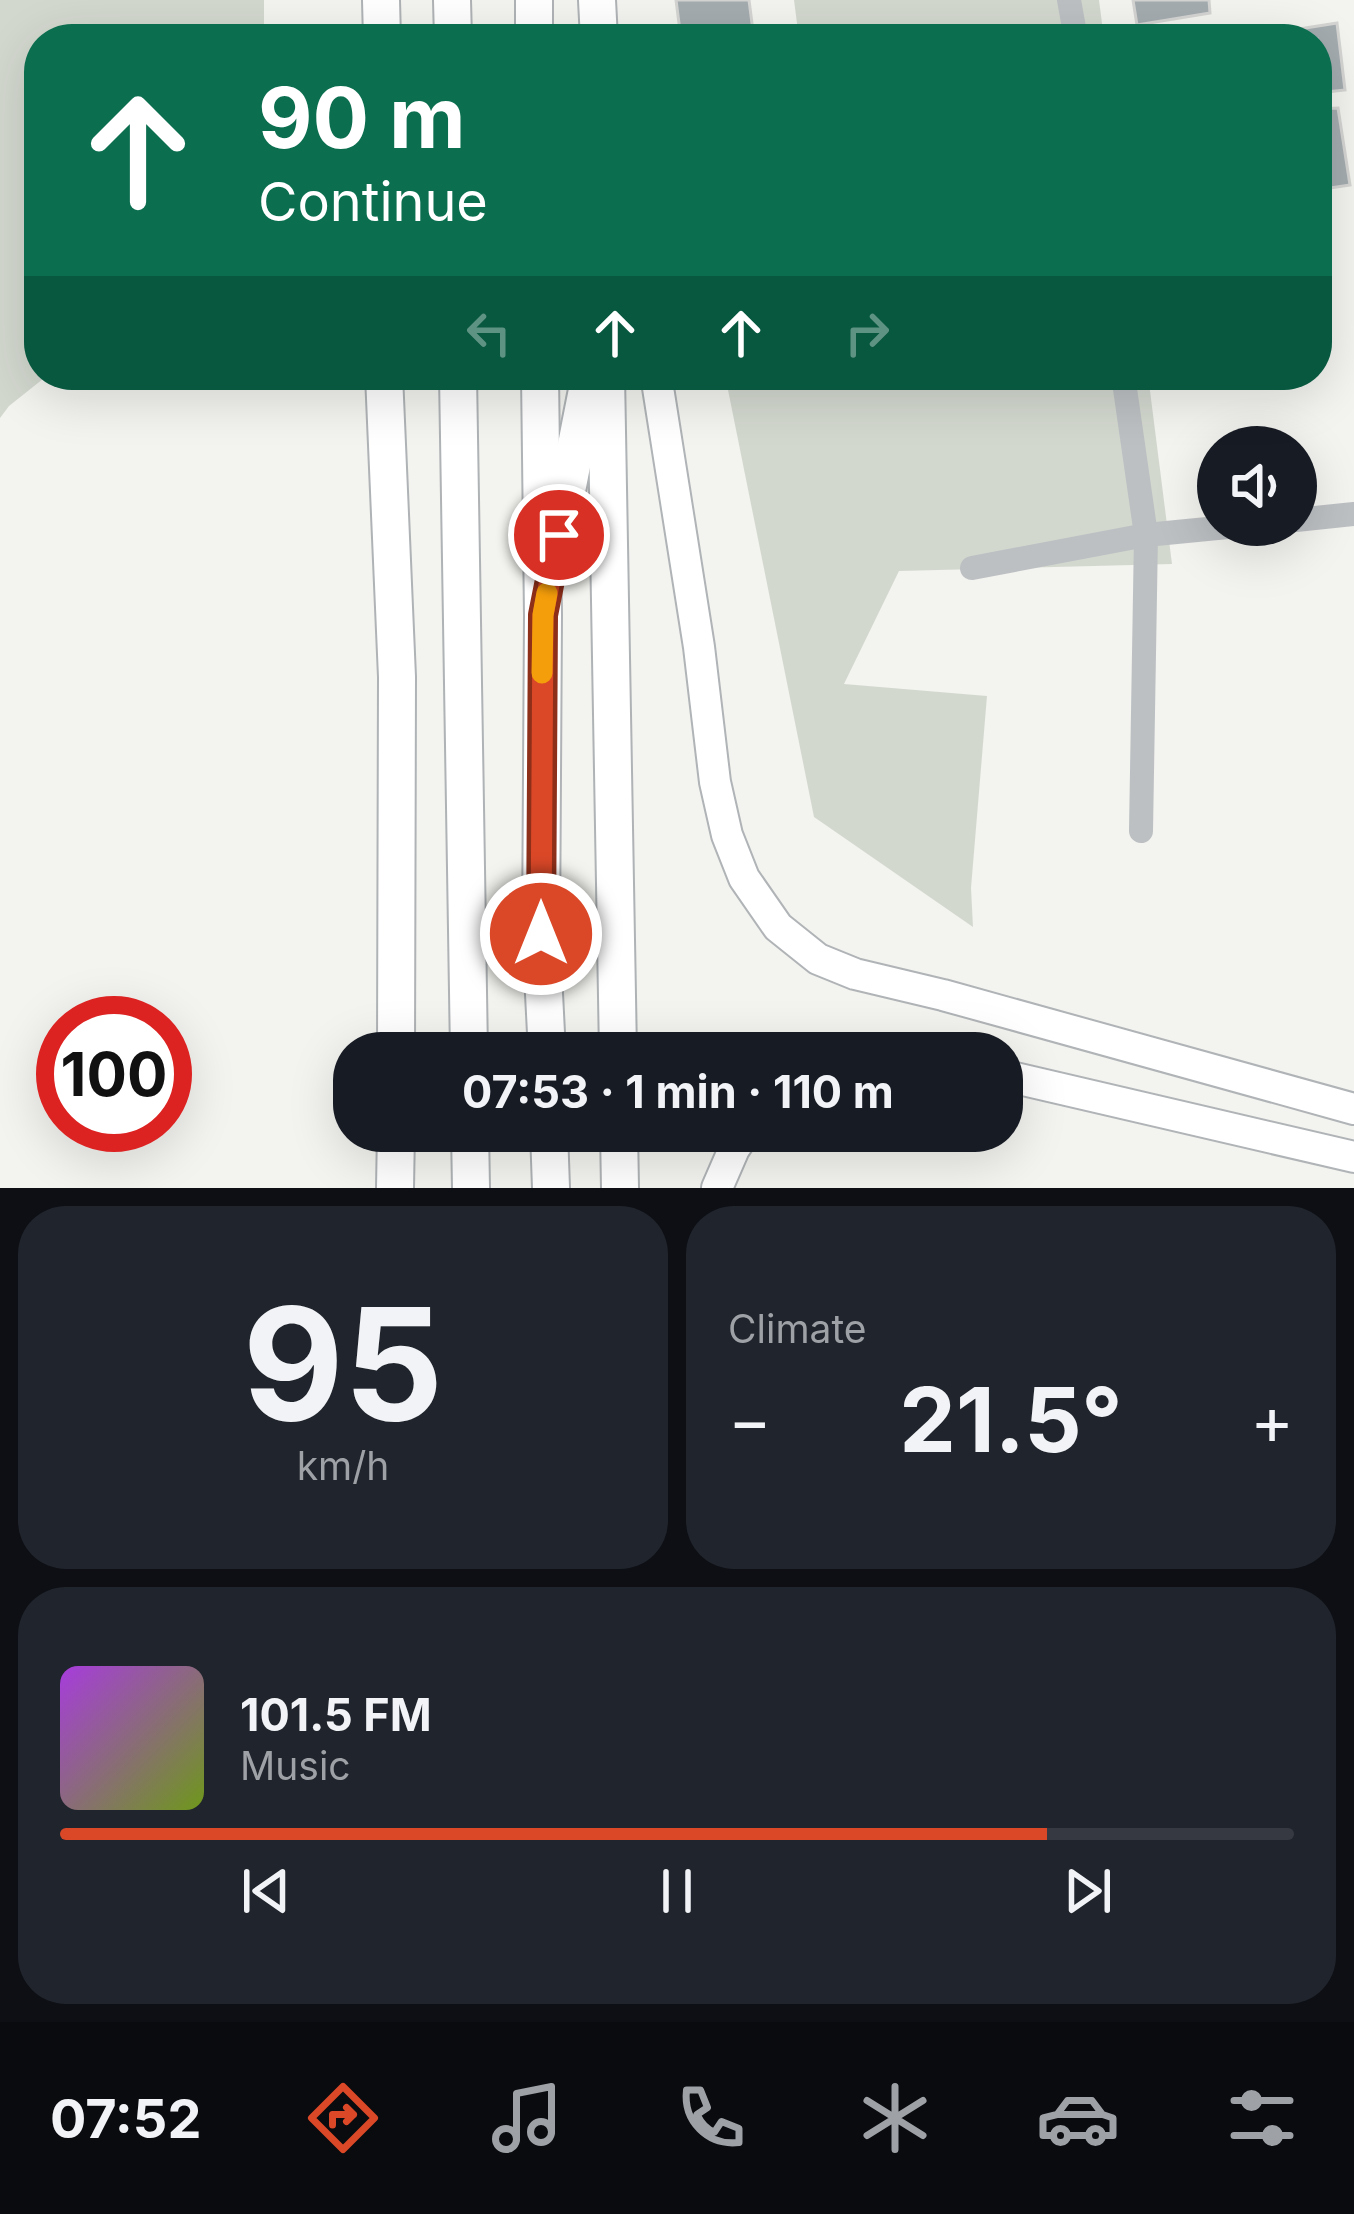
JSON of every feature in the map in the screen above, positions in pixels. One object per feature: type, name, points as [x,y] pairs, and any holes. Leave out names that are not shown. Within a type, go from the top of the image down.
[{"type":"highway","points":[[385,390],[397,677],[396,1032]]},
{"type":"highway","points":[[458,390],[469,1032]]},
{"type":"highway","points":[[540,390],[541,934],[546,1032]]},
{"type":"highway","points":[[543,615],[587,390]]},
{"type":"highway","points":[[606,390],[618,1032]]},
{"type":"highway","points":[[395,1188],[396,1152]]},
{"type":"highway","points":[[470,1152],[470,1185]]},
{"type":"highway","points":[[550,1152],[551,1188]]},
{"type":"highway","points":[[620,1152],[620,1188]]},
{"type":"main road","points":[[658,390],[715,782],[727,835],[744,878],[778,927],[818,959],[855,974],[943,994],[1354,1109]]},
{"type":"main road","points":[[1023,1080],[1350,1156]]},
{"type":"main road","points":[[717,1188],[733,1152]]},
{"type":"street","points":[[1125,390],[1146,536],[1141,831]]},
{"type":"street","points":[[1317,518],[1354,514]]},
{"type":"street","points":[[973,568],[1197,530]]},
{"type":"shaded area","points":[[0,0],[264,0],[264,24],[24,24],[24,390],[29,390],[0,418]]},
{"type":"shaded area","points":[[794,0],[1099,0],[1102,24],[797,24]]},
{"type":"shaded area","points":[[728,390],[1150,390],[1172,564],[899,571],[844,684],[987,696],[971,888],[973,927],[814,817]]},
{"type":"building","points":[[676,0],[749,0],[752,24],[679,24]]},
{"type":"building","points":[[1133,0],[1209,0],[1210,13],[1137,24]]},
{"type":"building","points":[[1337,23],[1345,90],[1332,91],[1331,24]]},
{"type":"building","points":[[1332,108],[1338,108],[1350,185],[1332,188]]},
{"type":"slow traffic","points":[[542,673],[547,593]]},
{"type":"route","points":[[541,934],[543,615],[559,535]]}]
